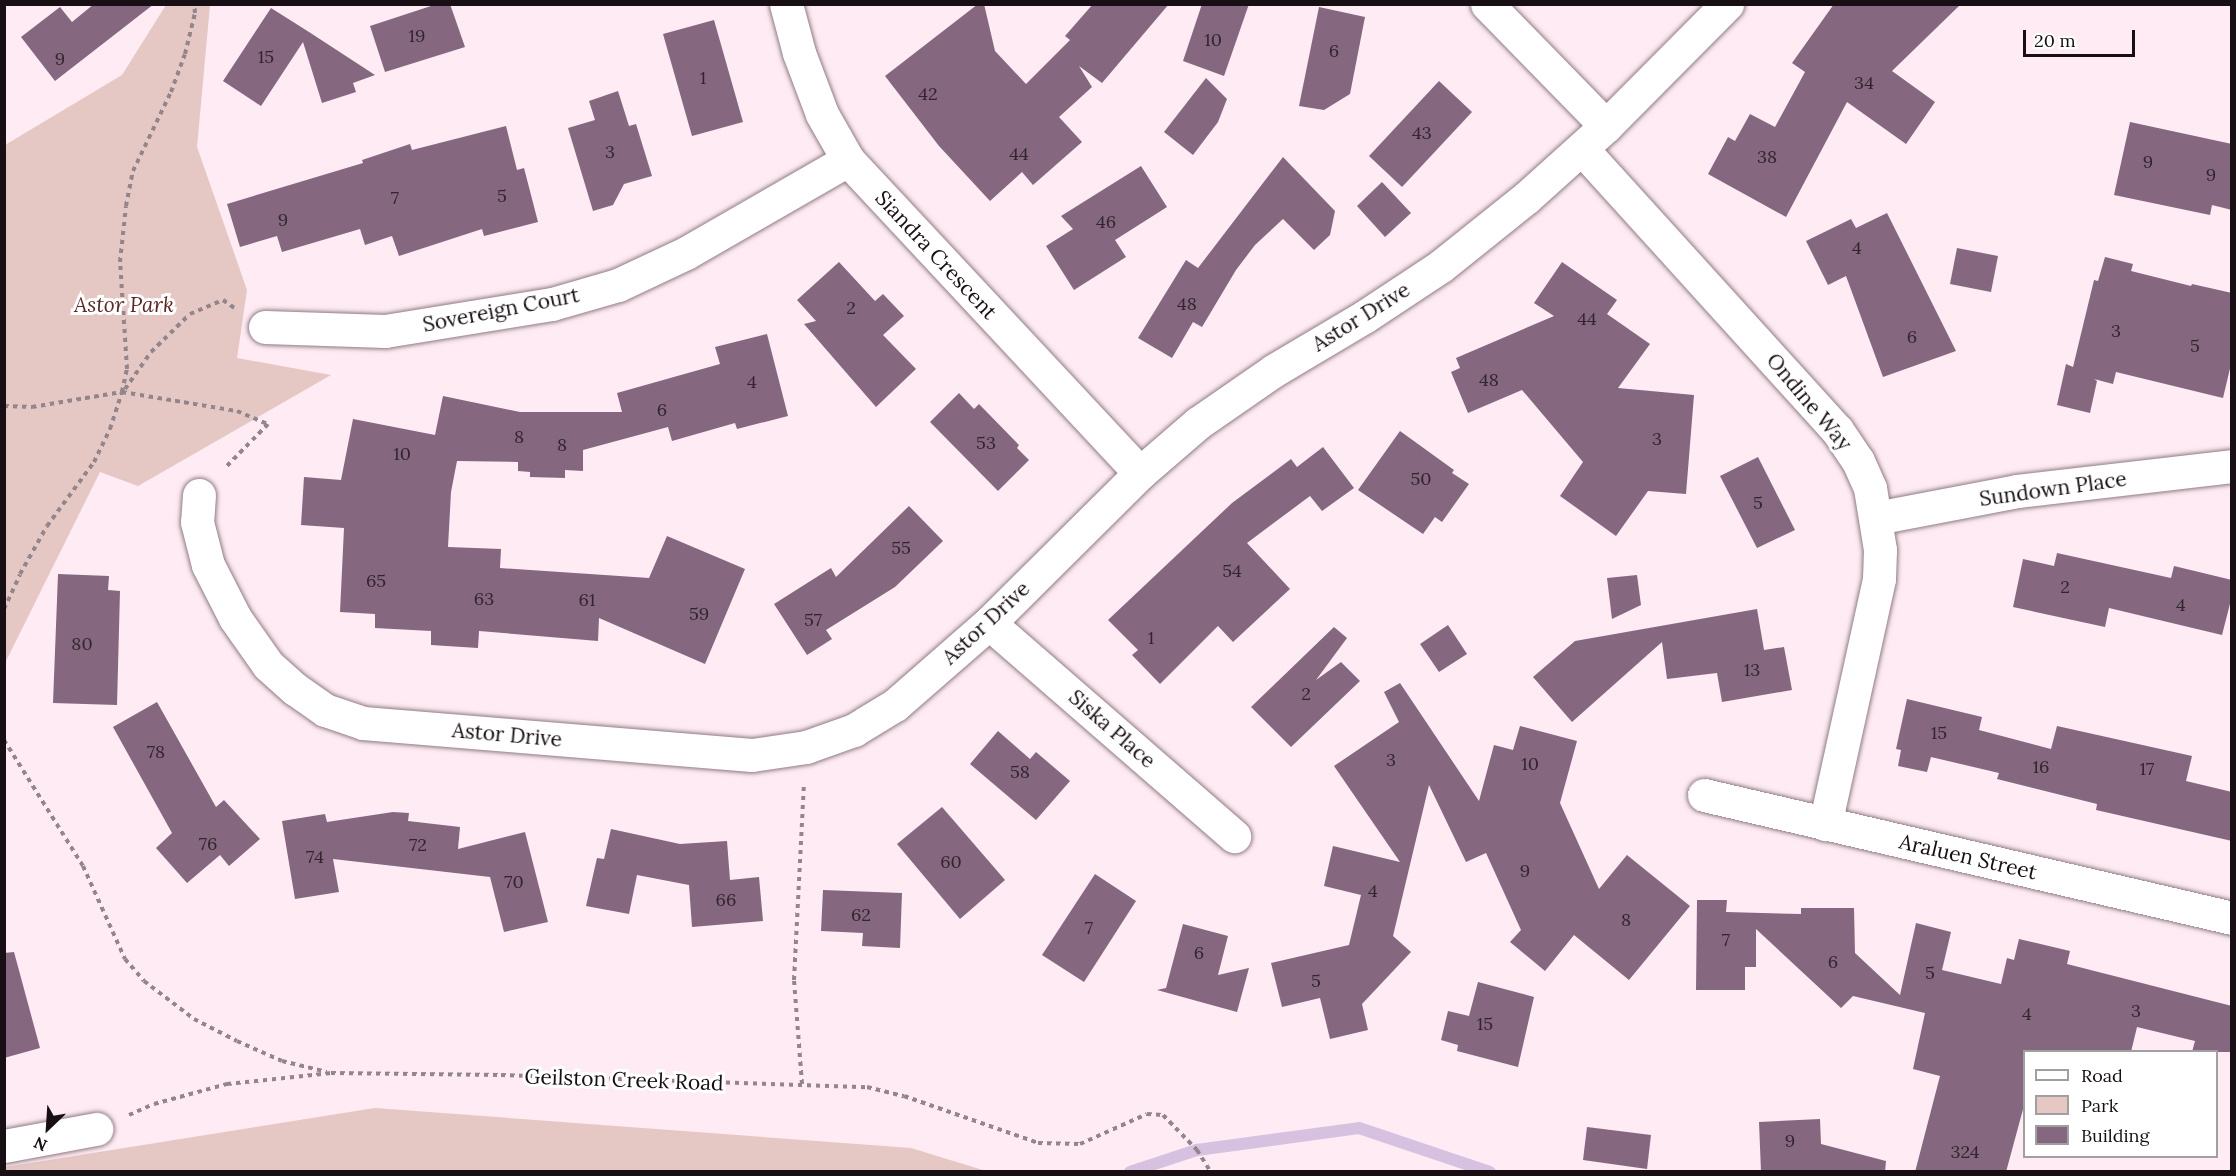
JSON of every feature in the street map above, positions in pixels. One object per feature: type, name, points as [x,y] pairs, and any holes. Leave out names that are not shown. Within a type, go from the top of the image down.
[{"type":"street","name":"Siandra Crescent","points":[[786,4],[799,53],[822,114],[848,160],[1140,473]]},
{"type":"street","points":[[1487,4],[1606,126]]},
{"type":"street","name":"Astor Drive","points":[[199,495],[196,522],[208,565],[235,618],[268,665],[295,689],[325,710],[363,723],[752,755],[806,747],[854,729],[895,705],[989,623],[1140,473],[1198,423],[1264,377],[1364,317],[1441,266],[1526,198],[1606,126],[1727,4]]},
{"type":"street","name":"Ondine Way","points":[[1582,149],[1837,430],[1858,461],[1870,488],[1880,550],[1880,579],[1825,824]]},
{"type":"street","name":"Sovereign Court","points":[[265,327],[385,331],[453,322],[563,301],[618,285],[686,253],[848,160]]},
{"type":"street","name":"Sundown Place","points":[[1876,518],[2017,491],[2232,466]]},
{"type":"street","name":"Siska Place","points":[[989,623],[1234,836]]},
{"type":"street","name":"Araluen Street","points":[[1704,795],[2232,918]]},
{"type":"street","points":[[4,1146],[96,1129]]},
{"type":"path","points":[[4,609],[20,574],[47,526],[94,462],[111,429],[123,392],[127,369],[120,262],[126,206],[133,171],[171,92],[185,54],[195,13],[194,4]]},
{"type":"path","points":[[123,392],[151,352],[190,314],[223,300],[265,327]]},
{"type":"path","points":[[4,406],[32,407],[123,392],[237,411],[268,424],[199,495]]},
{"type":"path","points":[[4,740],[83,866],[125,959],[144,981],[194,1019],[237,1041],[282,1060],[331,1073]]},
{"type":"path","points":[[802,1084],[794,980],[806,747]]},
{"type":"path","name":"Geilston Creek Road","points":[[96,1129],[154,1104],[227,1084],[331,1073],[802,1084],[867,1087],[895,1094],[1038,1143],[1080,1144],[1147,1114],[1164,1115],[1197,1150],[1210,1172]]},
{"type":"green space","name":"Astor Park","points":[[166,5],[210,5],[197,147],[247,290],[237,358],[331,375],[138,486],[100,472],[5,663],[5,145],[122,75]]},
{"type":"green space","points":[[375,1108],[911,1148],[986,1171],[5,1171],[5,1167]]},
{"type":"building","points":[[94,4],[154,4],[55,81],[21,37],[60,7],[72,22]]},
{"type":"building","points":[[437,4],[450,4],[465,47],[385,72],[370,26]]},
{"type":"building","points":[[978,4],[984,4],[995,51],[1026,84],[1070,40],[1065,36],[1093,4],[1169,4],[1102,83],[1079,66],[1092,87],[1059,117],[1082,142],[1033,185],[1022,172],[990,201],[939,146],[885,76]]},
{"type":"building","points":[[1202,4],[1249,4],[1224,76],[1183,61]]},
{"type":"building","points":[[1834,4],[1961,4],[1892,71],[1935,102],[1906,144],[1847,102],[1786,217],[1708,174],[1728,137],[1735,141],[1750,114],[1775,127],[1805,72],[1792,63]]},
{"type":"building","points":[[1319,7],[1365,17],[1350,94],[1324,110],[1299,106]]},
{"type":"building","points":[[271,8],[375,75],[353,83],[356,92],[322,103],[303,42],[261,106],[223,81]]},
{"type":"building","points":[[714,20],[743,122],[692,136],[663,34]]},
{"type":"building","points":[[1206,78],[1227,99],[1218,122],[1193,155],[1164,132]]},
{"type":"building","points":[[1439,81],[1472,112],[1402,187],[1369,156]]},
{"type":"building","points":[[618,91],[629,126],[636,124],[652,176],[624,184],[613,205],[593,211],[568,128],[595,120],[589,101]]},
{"type":"building","points":[[2130,122],[2232,144],[2232,210],[2212,205],[2210,215],[2114,195]]},
{"type":"building","points":[[506,126],[517,170],[524,168],[538,222],[484,236],[482,229],[399,256],[392,236],[365,245],[360,229],[282,252],[277,236],[240,247],[227,204],[363,163],[362,160],[410,144],[412,150]]},
{"type":"building","points":[[1283,157],[1335,211],[1330,235],[1314,250],[1283,219],[1255,245],[1236,270],[1202,327],[1193,322],[1172,358],[1138,338],[1186,260],[1198,268]]},
{"type":"building","points":[[1141,166],[1167,207],[1115,240],[1126,257],[1074,290],[1046,246],[1073,229],[1061,216]]},
{"type":"building","points":[[1382,182],[1411,213],[1385,237],[1357,206]]},
{"type":"building","points":[[1887,213],[1956,351],[1883,377],[1846,276],[1828,285],[1806,241],[1851,219],[1856,228]]},
{"type":"building","points":[[1957,248],[1998,256],[1991,292],[1950,284]]},
{"type":"building","points":[[2105,257],[2133,264],[2131,271],[2191,286],[2192,284],[2232,293],[2232,360],[2223,398],[2116,372],[2113,384],[2094,379],[2097,381],[2090,413],[2057,405],[2066,364],[2073,367],[2094,280],[2098,281]]},
{"type":"building","points":[[839,262],[875,301],[883,294],[904,316],[883,335],[916,369],[876,407],[804,324],[816,321],[797,300]]},
{"type":"building","points":[[1562,262],[1617,300],[1607,314],[1650,344],[1618,388],[1694,395],[1686,494],[1648,491],[1616,536],[1560,496],[1583,462],[1522,390],[1468,413],[1451,372],[1460,368],[1456,358],[1554,316],[1534,303]]},
{"type":"building","points":[[767,334],[788,416],[737,429],[735,423],[672,441],[668,427],[583,450],[583,471],[565,470],[565,478],[530,477],[530,472],[518,471],[518,462],[457,461],[451,492],[448,547],[501,549],[500,568],[649,578],[667,536],[745,569],[705,664],[599,618],[598,641],[479,631],[478,648],[431,645],[431,631],[375,628],[375,614],[340,612],[344,528],[301,525],[304,477],[341,480],[353,419],[435,435],[443,396],[520,412],[622,412],[617,393],[720,364],[715,347]]},
{"type":"building","points":[[959,393],[974,409],[979,404],[1019,445],[1017,448],[1029,460],[998,491],[930,422]]},
{"type":"building","points":[[1400,431],[1454,470],[1452,473],[1469,484],[1442,522],[1435,517],[1423,534],[1358,490]]},
{"type":"building","points":[[1323,447],[1354,488],[1322,511],[1310,496],[1247,543],[1290,589],[1233,642],[1218,626],[1160,684],[1132,655],[1138,650],[1108,620],[1232,503],[1291,459],[1297,467]]},
{"type":"building","points":[[1758,457],[1795,530],[1757,548],[1720,476]]},
{"type":"building","points":[[909,506],[943,541],[895,587],[826,630],[832,639],[807,655],[774,604],[831,568],[836,577]]},
{"type":"building","points":[[2057,553],[2171,578],[2174,566],[2232,580],[2232,596],[2222,635],[2109,608],[2105,627],[2013,607],[2023,559],[2054,566]]},
{"type":"building","points":[[58,574],[109,576],[108,590],[120,591],[117,705],[53,703]]},
{"type":"building","points":[[1637,575],[1641,605],[1612,619],[1607,578]]},
{"type":"building","points":[[1757,609],[1764,650],[1784,647],[1792,690],[1722,702],[1717,673],[1667,679],[1662,642],[1572,722],[1533,677],[1575,641]]},
{"type":"building","points":[[1448,625],[1467,654],[1439,672],[1420,644]]},
{"type":"building","points":[[1334,627],[1347,638],[1316,680],[1341,662],[1360,681],[1291,747],[1251,707]]},
{"type":"building","points":[[1400,683],[1479,801],[1494,745],[1513,750],[1520,726],[1577,741],[1560,803],[1599,889],[1627,855],[1690,906],[1629,980],[1574,935],[1545,971],[1510,942],[1521,930],[1486,853],[1466,862],[1429,785],[1393,936],[1411,952],[1362,1004],[1368,1030],[1330,1039],[1320,998],[1282,1007],[1271,963],[1349,945],[1361,895],[1324,886],[1333,846],[1400,862],[1334,766],[1399,722],[1384,692]]},
{"type":"building","points":[[1907,699],[1982,717],[1979,730],[2051,749],[2057,726],[2192,756],[2186,781],[2232,792],[2232,841],[2096,810],[2097,804],[1997,779],[1999,773],[1931,757],[1927,772],[1898,766],[1901,750],[1896,749]]},
{"type":"building","points":[[157,702],[216,807],[224,800],[260,839],[229,866],[220,855],[187,883],[156,848],[172,833],[113,727]]},
{"type":"building","points":[[998,731],[1030,759],[1036,752],[1070,781],[1036,820],[970,764]]},
{"type":"building","points":[[942,807],[1005,880],[960,919],[897,844]]},
{"type":"building","points":[[393,812],[409,813],[408,821],[460,827],[458,849],[525,832],[548,922],[504,932],[490,877],[333,859],[339,892],[295,899],[282,821],[325,814],[327,822]]},
{"type":"building","points":[[611,829],[680,844],[727,841],[730,880],[759,877],[763,921],[692,927],[689,885],[637,875],[629,914],[586,906],[597,858],[604,859]]},
{"type":"building","points":[[1095,874],[1136,901],[1084,982],[1042,955]]},
{"type":"building","points":[[823,890],[902,893],[900,948],[862,946],[863,933],[821,931]]},
{"type":"building","points":[[1697,900],[1727,900],[1726,912],[1801,914],[1801,908],[1854,908],[1855,953],[1900,995],[1916,923],[1951,932],[1942,970],[2001,984],[2007,958],[2014,960],[2019,939],[2070,951],[2067,964],[2232,1006],[2232,1052],[2193,1050],[2195,1041],[2137,1027],[2131,1050],[2023,1050],[2023,1109],[2006,1172],[1915,1172],[1940,1076],[1913,1069],[1925,1013],[1853,996],[1841,1008],[1756,929],[1756,967],[1745,967],[1745,990],[1696,990]]},
{"type":"building","points":[[1183,924],[1228,936],[1218,975],[1249,968],[1237,1012],[1157,990],[1166,988]]},
{"type":"building","points":[[14,952],[40,1048],[4,1058],[4,953]]},
{"type":"building","points":[[1478,982],[1534,997],[1518,1067],[1457,1051],[1458,1045],[1441,1040],[1448,1011],[1469,1016]]},
{"type":"building","points":[[1820,1119],[1821,1144],[1886,1161],[1885,1172],[1761,1172],[1759,1122]]},
{"type":"building","points":[[1587,1127],[1651,1135],[1647,1169],[1583,1160]]},
{"type":"waterway","points":[[1130,1172],[1197,1150],[1359,1128],[1490,1172]]}]
